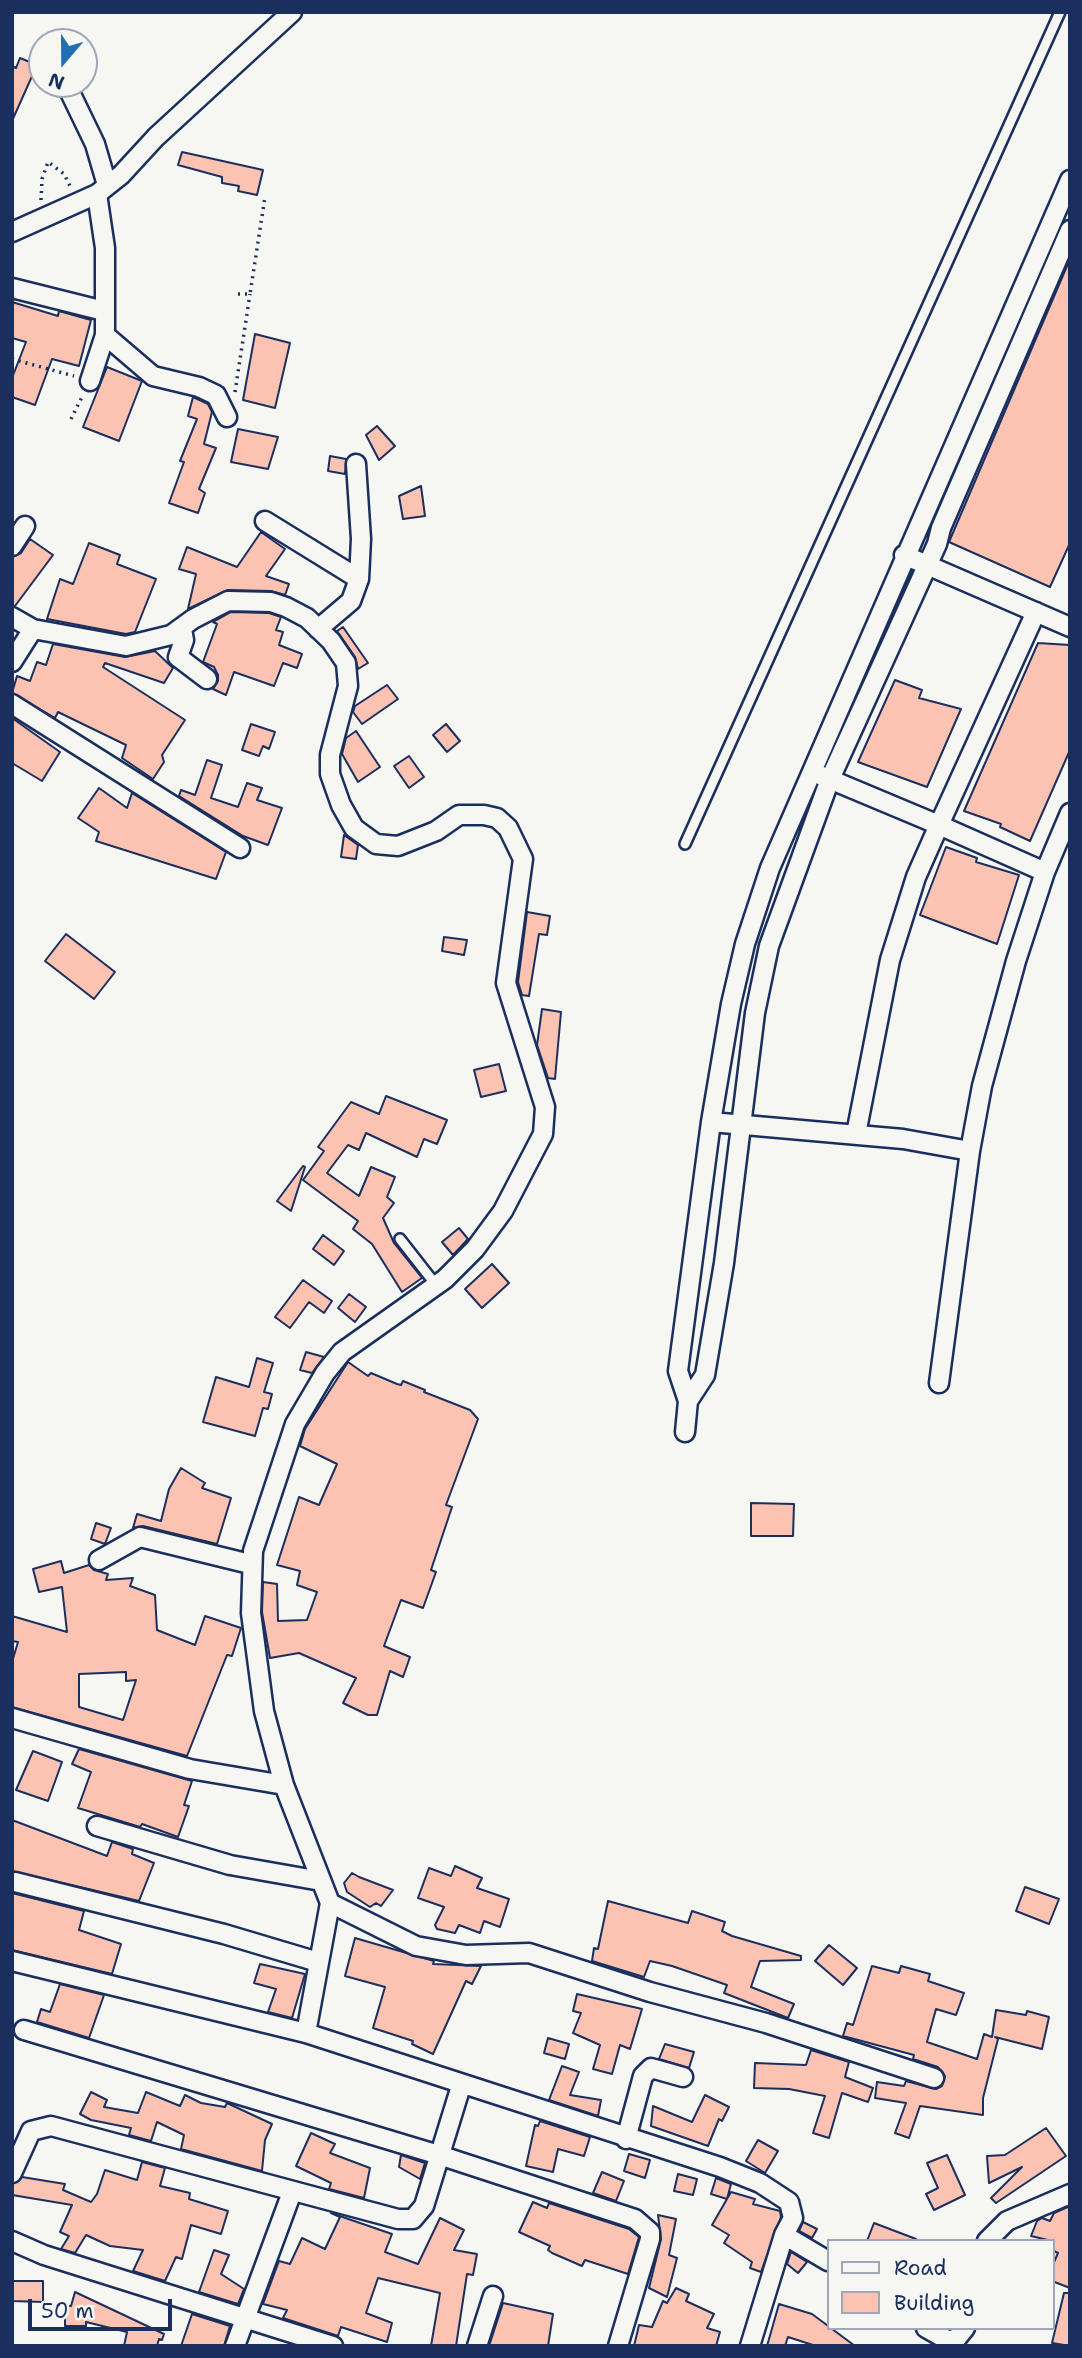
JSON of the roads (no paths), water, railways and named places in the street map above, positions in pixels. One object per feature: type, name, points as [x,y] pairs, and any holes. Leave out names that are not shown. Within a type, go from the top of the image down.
[{"type":"street","points":[[12,232],[102,190],[292,12]]},
{"type":"street","points":[[73,98],[95,144],[102,190],[105,335],[90,381]]},
{"type":"street","points":[[685,1432],[688,1401],[678,1371],[711,1122],[731,1004],[745,944],[770,868],[811,771],[1070,180]]},
{"type":"street","points":[[688,1401],[705,1375],[724,1263],[755,1013],[769,946],[830,779],[927,565],[1070,230]]},
{"type":"street","points":[[12,288],[104,311]]},
{"type":"street","points":[[105,335],[153,376],[199,387],[216,395],[227,416]]},
{"type":"street","points":[[318,629],[351,601],[359,579],[361,538],[356,464]]},
{"type":"street","points":[[265,520],[359,579]]},
{"type":"street","points":[[12,546],[25,526]]},
{"type":"street","points":[[904,555],[1070,627]]},
{"type":"street","points":[[12,617],[33,629],[126,646],[155,640],[183,629],[192,619],[228,601],[243,600],[286,607],[318,629],[341,652],[346,663],[348,686],[330,755],[331,775],[341,805],[354,828],[376,844],[398,846],[436,831],[459,815],[470,812],[497,818],[508,828],[523,859],[506,983],[545,1107],[543,1134],[503,1211],[475,1249],[436,1286],[363,1334],[342,1352],[325,1373],[295,1424],[279,1465],[250,1564],[251,1613],[264,1711],[284,1785],[330,1903],[306,2034]]},
{"type":"street","points":[[856,1134],[890,960],[916,877],[1036,612]]},
{"type":"street","points":[[12,662],[33,629]]},
{"type":"street","points":[[183,629],[184,640],[178,657],[206,680]]},
{"type":"street","points":[[12,704],[240,848]]},
{"type":"street","points":[[811,771],[1045,872]]},
{"type":"street","points":[[939,1383],[970,1151],[1000,1014],[1045,872],[1070,813]]},
{"type":"street","points":[[745,944],[769,946]]},
{"type":"street","points":[[711,1122],[856,1134],[970,1151]]},
{"type":"street","points":[[99,1560],[140,1537],[250,1564]]},
{"type":"street","points":[[12,1718],[190,1769],[284,1785]]},
{"type":"street","points":[[97,1826],[230,1865],[321,1881]]},
{"type":"street","points":[[15,1882],[213,1931],[318,1962]]},
{"type":"street","points":[[330,1903],[416,1946],[466,1955],[528,1953],[650,1992],[766,2022],[934,2078]]},
{"type":"street","points":[[12,1961],[306,2034],[720,2167],[780,2194],[793,2209],[750,2346]]},
{"type":"street","points":[[24,2030],[439,2155],[644,2224],[650,2232],[648,2251],[618,2346]]},
{"type":"street","points":[[626,2139],[643,2076],[651,2068],[683,2077]]},
{"type":"street","points":[[12,2173],[31,2131],[51,2126],[292,2192],[398,2219],[414,2219],[424,2206],[461,2085]]},
{"type":"street","points":[[234,2346],[292,2192]]},
{"type":"street","points":[[989,2239],[1007,2221],[1070,2194]]},
{"type":"street","points":[[784,2235],[827,2260]]},
{"type":"street","points":[[12,2241],[44,2255],[333,2346]]},
{"type":"street","points":[[477,2346],[493,2296]]},
{"type":"street","points":[[929,2330],[948,2341],[957,2338],[963,2330]]},
{"type":"lane","points":[[685,844],[1060,12]]},
{"type":"lane","points":[[400,1240],[436,1286]]}]
